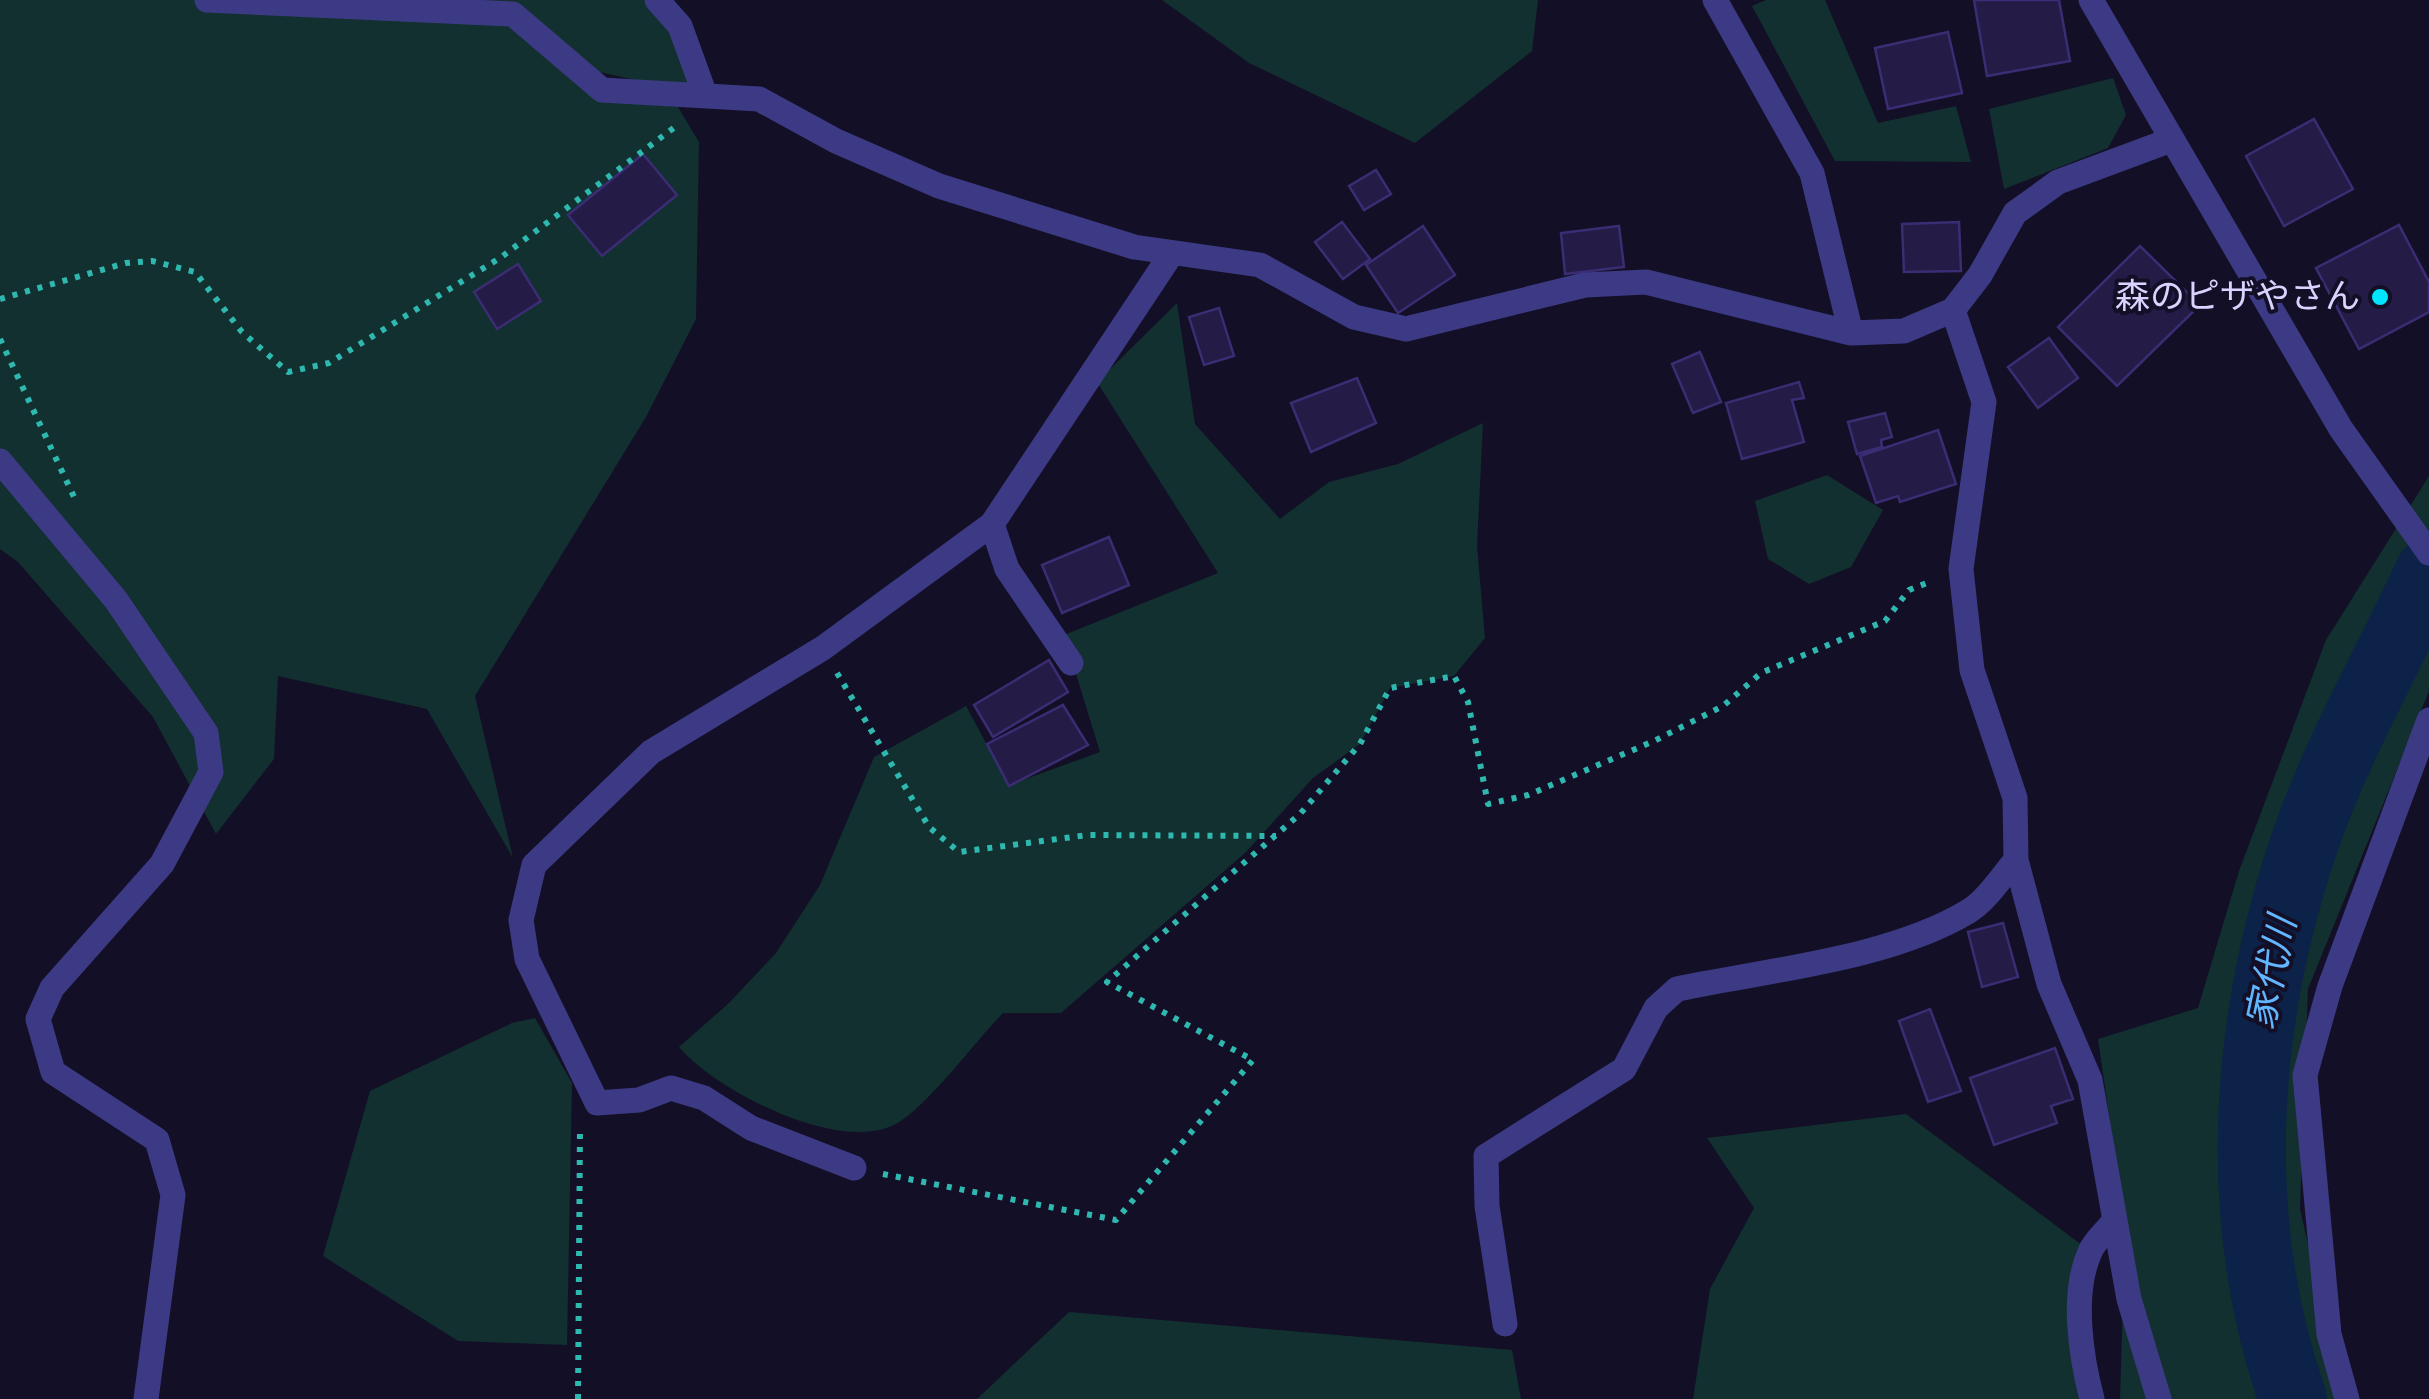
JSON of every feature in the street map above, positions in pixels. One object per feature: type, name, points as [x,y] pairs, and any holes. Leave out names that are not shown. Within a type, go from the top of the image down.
[{"type":"street","points":[[207,0],[512,14],[602,90],[760,99],[836,141],[939,186],[1134,247],[1260,265],[1354,317],[1406,329],[1584,285],[1646,282],[1852,333],[1904,331],[1953,310],[1980,275],[2015,213],[2058,182],[2171,140]]},
{"type":"street","points":[[657,0],[680,26],[705,95]]},
{"type":"street","points":[[1715,0],[1812,174],[1852,333]]},
{"type":"street","points":[[2091,0],[2341,428],[2429,553]]},
{"type":"street","points":[[854,1168],[751,1128],[704,1098],[671,1088],[639,1100],[597,1104],[527,959],[521,920],[534,864],[651,752],[823,648],[992,524],[1172,253]]},
{"type":"street","points":[[1953,310],[1984,402],[1961,569],[1972,670],[2015,798],[2016,860],[2050,984],[2090,1080],[2129,1300],[2159,1399]]},
{"type":"street","points":[[0,462],[116,600],[206,733],[211,772],[162,864],[52,988],[38,1020],[53,1072],[157,1140],[173,1195],[146,1399]]},
{"type":"street","points":[[992,524],[1007,569],[1071,663]]},
{"type":"street","points":[[2348,1399],[2328,1334],[2305,1075],[2330,986],[2429,720]]},
{"type":"street","points":[[1506,1324],[1487,1206],[1486,1156],[1624,1070],[1656,1008],[1677,989],[1876,947],[1940,926],[1973,909],[2016,860]]},
{"type":"street","points":[[2092,1399],[2085,1373],[2080,1295],[2090,1251],[2114,1222]]},
{"type":"path","points":[[0,298],[126,263],[152,261],[194,272],[242,332],[288,372],[329,363],[500,258],[686,118]]},
{"type":"path","points":[[0,339],[42,422],[79,511]]},
{"type":"path","points":[[854,1168],[1116,1220],[1252,1060],[1107,982],[1278,836],[1360,744],[1390,688],[1454,676],[1468,702],[1488,804],[1528,795],[1654,741],[1723,706],[1760,672],[1885,621],[1908,590],[1961,569]]},
{"type":"path","points":[[823,648],[929,828],[959,852],[1088,835],[1278,836]]},
{"type":"path","points":[[578,1399],[582,1376],[580,1120]]},
{"type":"green space","points":[[0,0],[644,0],[680,26],[705,95],[571,66],[610,101],[678,107],[699,142],[696,319],[646,417],[475,696],[513,858],[427,709],[278,676],[274,759],[216,834],[153,717],[18,562],[0,549]]},
{"type":"green space","points":[[1162,0],[1538,0],[1532,51],[1415,143],[1249,63]]},
{"type":"green space","points":[[1766,0],[1825,0],[1878,123],[1956,106],[1971,162],[1835,161],[1752,6]]},
{"type":"green space","points":[[2113,78],[2126,115],[2108,148],[2004,189],[1989,109]]},
{"type":"green space","points":[[1177,303],[1195,424],[1280,519],[1329,482],[1398,464],[1483,423],[1477,546],[1485,638],[1454,676],[1390,688],[1360,744],[1313,778],[1245,853],[1061,1013],[1003,1013],[902,1120],[878,1130],[849,1132],[817,1126],[751,1100],[722,1083],[679,1047],[729,1003],[776,953],[820,885],[874,757],[966,706],[1009,785],[1100,752],[1064,635],[1218,573],[1097,382]]},
{"type":"green space","points":[[1827,475],[1883,510],[1851,567],[1809,584],[1768,559],[1755,501]]},
{"type":"green space","points":[[2429,476],[2429,691],[2308,989],[2300,1209],[2344,1399],[2120,1399],[2124,1269],[2138,1315],[2098,1039],[2198,1008],[2239,871],[2326,640]]},
{"type":"green space","points":[[535,1018],[572,1083],[567,1345],[458,1341],[323,1256],[370,1091],[512,1023]]},
{"type":"green space","points":[[1906,1114],[2090,1251],[2093,1399],[1693,1399],[1710,1289],[1754,1208],[1707,1138]]},
{"type":"green space","points":[[1069,1312],[1512,1350],[1521,1399],[977,1399]]},
{"type":"building","points":[[1974,0],[2059,0],[2070,61],[1987,76]]},
{"type":"building","points":[[1948,32],[1962,93],[1888,109],[1875,48]]},
{"type":"building","points":[[2314,119],[2353,189],[2284,226],[2246,156]]},
{"type":"building","points":[[643,154],[677,195],[602,256],[568,215]]},
{"type":"building","points":[[1376,170],[1391,194],[1364,210],[1349,186]]},
{"type":"building","points":[[1342,222],[1370,259],[1343,279],[1315,242]]},
{"type":"building","points":[[1959,222],[1961,271],[1904,272],[1902,224]]},
{"type":"building","name":"森のピザやさん","points":[[2399,225],[2429,282],[2429,312],[2359,349],[2316,268]]},
{"type":"building","points":[[1423,226],[1455,275],[1398,313],[1366,265]]},
{"type":"building","points":[[1619,226],[1624,267],[1565,274],[1561,233]]},
{"type":"building","points":[[2140,246],[2200,305],[2117,386],[2058,327]]},
{"type":"building","points":[[518,264],[541,301],[497,329],[474,292]]},
{"type":"building","points":[[1219,308],[1234,356],[1204,365],[1189,317]]},
{"type":"building","points":[[2049,338],[2078,378],[2038,408],[2008,367]]},
{"type":"building","points":[[1700,352],[1721,402],[1693,413],[1672,364]]},
{"type":"building","points":[[1357,378],[1376,423],[1311,452],[1291,403]]},
{"type":"building","points":[[1799,382],[1804,398],[1792,400],[1804,442],[1742,459],[1726,403]]},
{"type":"building","points":[[1885,413],[1892,437],[1881,440],[1882,447],[1857,454],[1848,422]]},
{"type":"building","points":[[1938,430],[1956,484],[1900,502],[1898,496],[1876,503],[1860,456]]},
{"type":"building","points":[[1109,537],[1129,585],[1062,613],[1042,565]]},
{"type":"building","points":[[1049,660],[1068,692],[993,737],[974,705]]},
{"type":"building","points":[[1063,705],[1088,745],[1009,786],[987,744]]},
{"type":"building","points":[[2003,923],[2018,977],[1982,987],[1968,932]]},
{"type":"building","points":[[1930,1009],[1961,1091],[1928,1102],[1899,1021]]},
{"type":"building","points":[[2055,1048],[2073,1099],[2051,1106],[2057,1123],[1994,1145],[1970,1078]]},
{"type":"waterway","name":"家代川","points":[[2293,1399],[2272,1328],[2252,1182],[2259,1034],[2290,889],[2313,819],[2429,572]]},
{"type":"place","name":"森のピザやさん","points":[[2380,297]]}]
